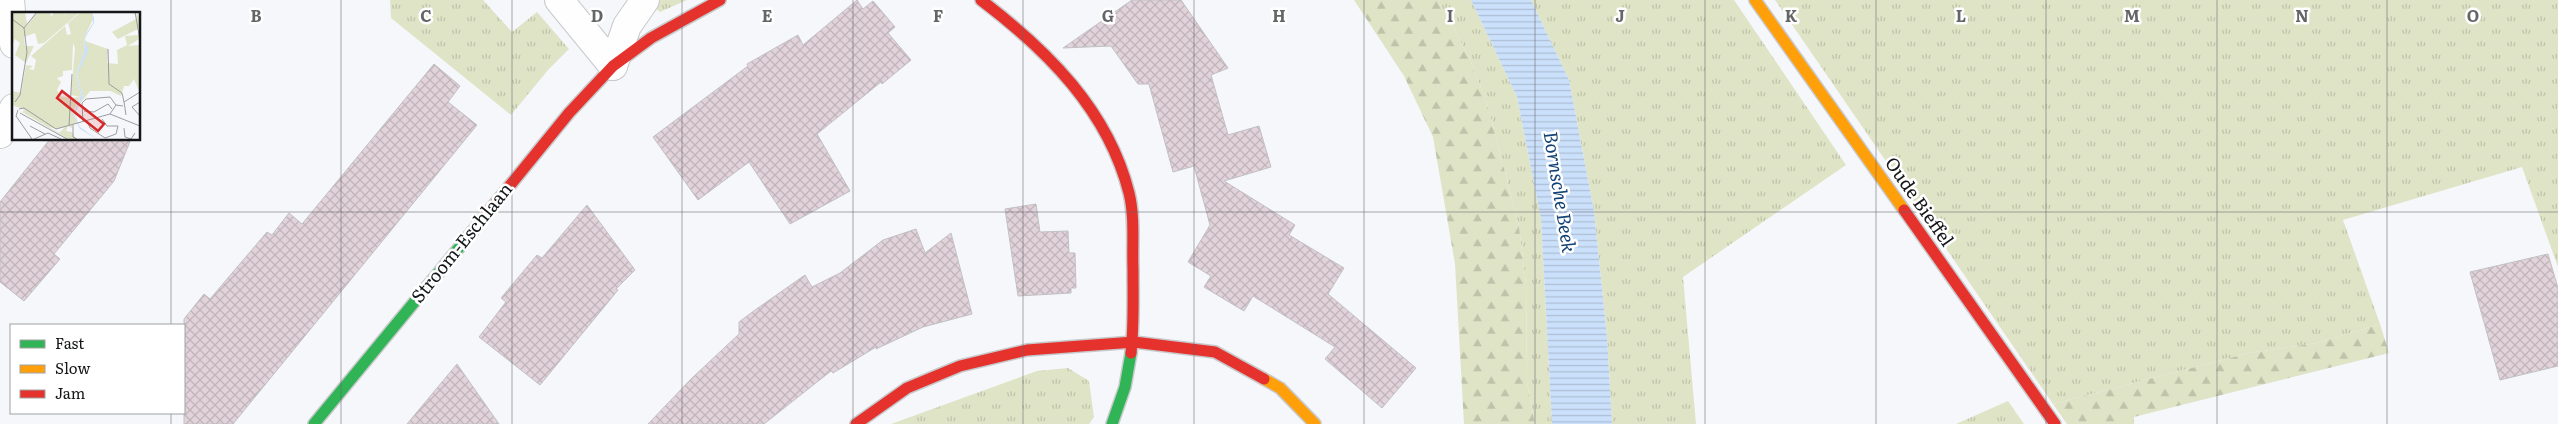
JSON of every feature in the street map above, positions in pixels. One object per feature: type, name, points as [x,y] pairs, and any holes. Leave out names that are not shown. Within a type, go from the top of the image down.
[{"type":"street","points":[[10,0],[12,22]]},
{"type":"street","points":[[559,0],[614,66]]},
{"type":"street","name":"Stroom-Eschlaan","points":[[614,66],[627,26],[645,0]]},
{"type":"street","name":"Stroom-Eschlaan","points":[[314,424],[569,113],[614,66],[651,38],[720,0]]},
{"type":"street","points":[[981,0],[1017,26],[1058,64],[1108,134],[1130,195],[1134,342],[1125,394],[1112,424]]},
{"type":"street","name":"Oude Bieffel","points":[[1755,0],[2055,424]]},
{"type":"street","points":[[0,134],[12,112]]},
{"type":"street","points":[[856,424],[906,388],[960,366],[1027,350],[1134,342],[1215,352],[1280,388],[1314,424]]},
{"type":"green space","points":[[390,0],[483,0],[512,32],[537,12],[569,49],[548,70],[511,115],[391,18]]},
{"type":"green space","points":[[650,0],[687,0],[660,12],[648,2]]},
{"type":"green space","points":[[1354,0],[1438,0],[1469,57],[1487,103],[1519,226],[1526,284],[1527,383],[1535,424],[1464,424],[1455,264],[1433,137],[1404,76]]},
{"type":"green space","points":[[1438,0],[1471,0],[1517,97],[1541,219],[1552,424],[1535,424],[1527,383],[1526,284],[1519,226],[1487,103],[1469,57]]},
{"type":"green space","points":[[1531,0],[1734,0],[1846,165],[1683,277],[1696,424],[1612,424],[1607,337],[1594,211],[1569,80]]},
{"type":"green space","points":[[1775,0],[2558,0],[2558,267],[2522,167],[2343,220],[2380,324],[2317,343],[2249,353],[2053,404]]},
{"type":"green space","points":[[2380,324],[2389,353],[2134,417],[2134,424],[2067,424],[2053,404],[2249,353],[2317,343]]},
{"type":"green space","points":[[1068,368],[1089,381],[1094,417],[1089,424],[891,424],[1037,371]]},
{"type":"green space","points":[[2008,401],[2024,424],[1956,424]]},
{"type":"water","name":"Bornsche Beek","points":[[1471,0],[1531,0],[1569,80],[1594,211],[1607,337],[1612,424],[1552,424],[1541,219],[1517,97]]},
{"type":"building","points":[[857,0],[863,9],[873,1],[895,27],[888,33],[911,60],[817,134],[850,191],[790,224],[749,162],[698,200],[653,137],[748,66],[747,64],[798,35],[803,45]]},
{"type":"building","points":[[1132,0],[1181,0],[1228,68],[1211,75],[1228,135],[1259,126],[1271,167],[1224,181],[1295,225],[1289,235],[1344,268],[1328,294],[1416,368],[1382,408],[1325,359],[1335,347],[1253,296],[1244,311],[1204,287],[1211,276],[1188,262],[1210,225],[1194,166],[1173,172],[1149,84],[1138,84],[1111,46],[1063,48]]},
{"type":"building","points":[[434,64],[460,86],[448,102],[477,125],[233,424],[184,424],[184,319],[204,294],[210,299],[267,232],[272,235],[289,213],[302,224]]},
{"type":"building","points":[[49,140],[131,140],[114,181],[54,254],[60,259],[24,301],[0,282],[0,202]]},
{"type":"building","points":[[1036,204],[1040,232],[1068,231],[1069,253],[1075,253],[1076,288],[1071,288],[1071,293],[1018,296],[1005,209]]},
{"type":"building","points":[[587,205],[635,270],[616,289],[618,290],[540,385],[479,337],[506,302],[501,298],[537,255],[542,258]]},
{"type":"building","points":[[916,229],[925,253],[951,233],[972,314],[923,327],[876,349],[876,347],[833,373],[831,371],[764,424],[648,424],[691,379],[739,334],[739,322],[755,310],[805,275],[812,287],[840,273],[883,240]]},
{"type":"building","points":[[2548,254],[2558,288],[2558,366],[2500,380],[2470,272]]},
{"type":"building","points":[[457,364],[499,424],[407,424]]},
{"type":"traffic: fast","points":[[314,424],[472,232]]},
{"type":"traffic: fast","points":[[1112,424],[1125,387],[1131,353]]},
{"type":"traffic: slow","points":[[1755,0],[1904,210]]},
{"type":"traffic: slow","points":[[1264,379],[1280,388],[1315,424]]},
{"type":"traffic: jam","points":[[472,232],[569,113],[613,66],[651,38],[720,0]]},
{"type":"traffic: jam","points":[[981,0],[1029,40],[1072,84],[1106,135],[1119,163],[1129,193],[1133,221],[1133,332],[1131,353]]},
{"type":"traffic: jam","points":[[1904,210],[2055,424]]},
{"type":"traffic: jam","points":[[856,424],[907,388],[960,366],[1027,350],[1134,342],[1215,352],[1264,379]]}]
